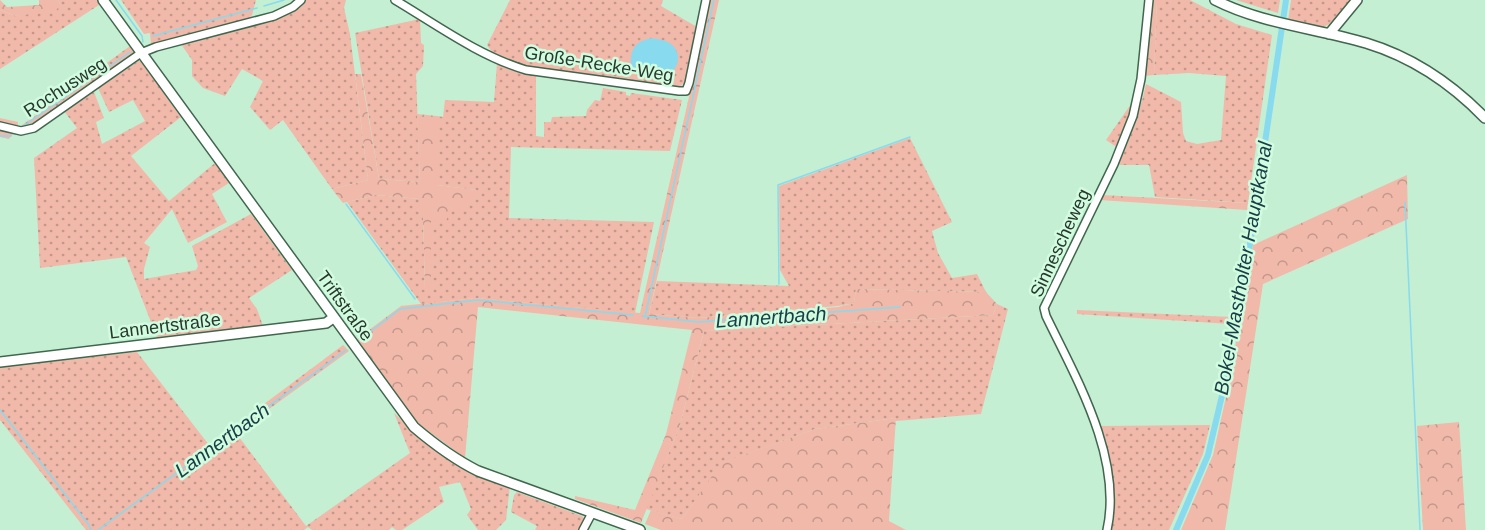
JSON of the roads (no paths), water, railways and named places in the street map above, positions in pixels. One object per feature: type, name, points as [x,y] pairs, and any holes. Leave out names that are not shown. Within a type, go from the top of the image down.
[{"type":"street","name":"Triftstraße","points":[[104,0],[414,427],[463,464],[478,471],[640,530]]},
{"type":"street","name":"Rochusweg","points":[[0,126],[21,131],[34,128],[141,53],[274,16],[293,7],[301,0]]},
{"type":"street","name":"Große-Recke-Weg","points":[[395,0],[511,66],[526,70],[686,91],[706,0]]},
{"type":"street","name":"Sinnescheweg","points":[[1107,530],[1109,488],[1105,455],[1085,396],[1044,308],[1114,164],[1133,116],[1141,79],[1149,0]]},
{"type":"street","points":[[1215,0],[1242,12],[1273,21],[1366,43],[1416,64],[1466,99],[1485,118]]},
{"type":"street","points":[[1329,34],[1357,0]]},
{"type":"street","name":"Lannertstraße","points":[[0,362],[326,323],[333,318]]},
{"type":"street","points":[[583,530],[592,513]]},
{"type":"water","points":[[652,38],[671,44],[676,51],[678,59],[676,66],[664,77],[643,74],[631,65],[635,46]]},
{"type":"waterway","points":[[116,0],[142,36],[143,42]]},
{"type":"waterway","points":[[264,6],[284,0]]},
{"type":"waterway","points":[[645,317],[714,0]]},
{"type":"waterway","name":"Bokel-Mastholter Hauptkanal","points":[[1176,530],[1208,455],[1224,387],[1250,244],[1286,0]]},
{"type":"waterway","points":[[153,36],[257,8]]},
{"type":"waterway","points":[[22,127],[130,52]]},
{"type":"waterway","points":[[0,136],[11,136]]},
{"type":"waterway","points":[[779,284],[778,185],[910,137]]},
{"type":"waterway","points":[[1405,202],[1420,530]]},
{"type":"waterway","points":[[346,204],[415,299]]},
{"type":"waterway","name":"Lannertbach","points":[[358,341],[400,309],[478,300],[633,315]]},
{"type":"waterway","name":"Lannertbach","points":[[642,316],[699,322],[900,307]]},
{"type":"waterway","name":"Lannertbach","points":[[98,530],[346,350]]},
{"type":"waterway","points":[[0,410],[91,530]]}]
